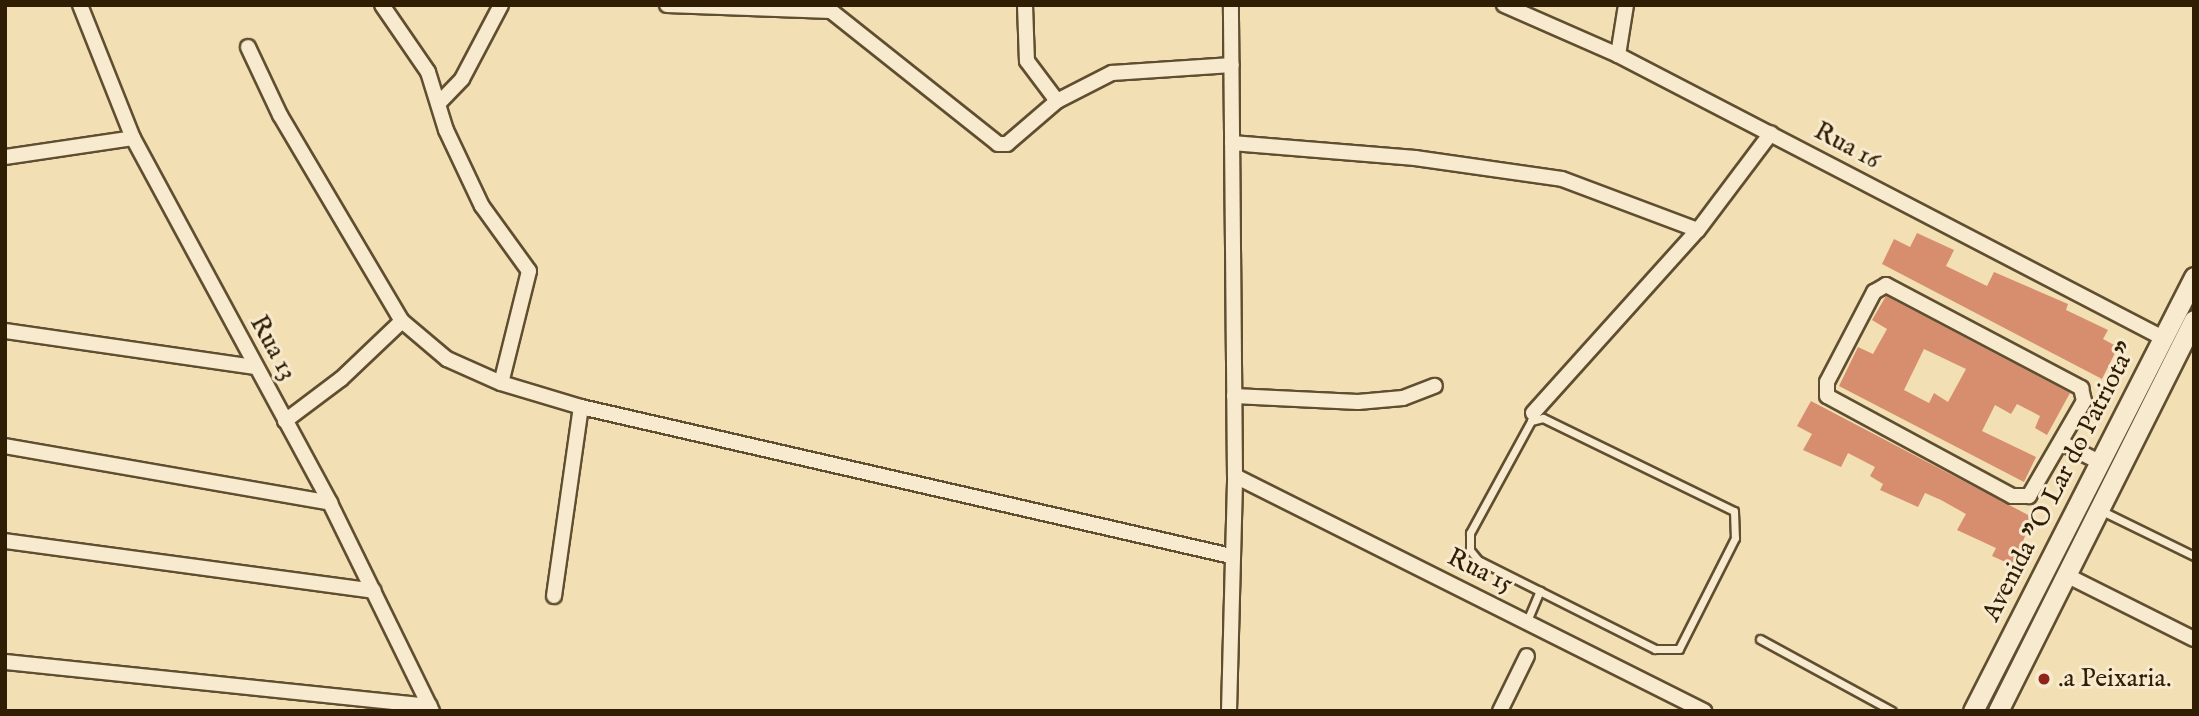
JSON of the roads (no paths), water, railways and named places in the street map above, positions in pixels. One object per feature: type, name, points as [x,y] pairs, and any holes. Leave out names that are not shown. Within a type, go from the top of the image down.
[{"type":"main road","name":"Avenida \"O Lar do Patriota\"","points":[[1973,711],[2097,461],[2194,277]]},
{"type":"main road","name":"Avenida \"O Lar do Patriota\"","points":[[1998,711],[2194,320]]},
{"type":"street","name":"Rua 13","points":[[80,5],[132,138],[330,503],[430,708]]},
{"type":"street","points":[[382,5],[428,72],[458,160],[482,206],[529,271],[500,383]]},
{"type":"street","points":[[439,103],[462,79],[501,5]]},
{"type":"street","points":[[667,5],[831,11],[846,18],[998,144],[1007,144],[1057,101],[1112,74],[1232,65]]},
{"type":"street","points":[[1025,5],[1027,61],[1057,101]]},
{"type":"street","points":[[1228,711],[1235,476],[1231,5]]},
{"type":"street","name":"Rua 16","points":[[1504,5],[1618,55],[2164,338]]},
{"type":"street","points":[[1618,55],[1626,5]]},
{"type":"street","points":[[248,47],[280,115],[402,321],[430,349],[500,383],[581,407],[1231,556]]},
{"type":"street","points":[[1533,413],[1698,230],[1770,133]]},
{"type":"street","points":[[5,157],[132,138]]},
{"type":"street","points":[[1231,143],[1415,158],[1562,179],[1698,230]]},
{"type":"street","points":[[1886,285],[2081,388],[2084,401],[2062,443],[2037,490],[2012,496],[1832,401],[1825,389],[1874,292],[1886,285]]},
{"type":"street","points":[[285,421],[402,321]]},
{"type":"street","points":[[5,331],[254,367]]},
{"type":"street","points":[[1234,396],[1358,402],[1403,398],[1435,386]]},
{"type":"street","points":[[554,596],[581,407]]},
{"type":"street","points":[[2062,443],[2097,461]]},
{"type":"street","points":[[5,446],[330,503]]},
{"type":"street","name":"Rua 15","points":[[1235,476],[1704,711]]},
{"type":"street","points":[[5,541],[374,591]]},
{"type":"street","points":[[2066,575],[2194,639]]},
{"type":"street","points":[[1500,711],[1527,656]]},
{"type":"street","points":[[5,662],[430,708]]},
{"type":"lane","points":[[1531,421],[1555,422],[1734,511],[1735,538],[1678,649],[1655,649],[1540,591],[1478,561],[1470,550],[1471,533],[1531,421]]},
{"type":"lane","points":[[2099,510],[2194,556]]},
{"type":"lane","points":[[1527,621],[1540,591]]},
{"type":"lane","points":[[1760,639],[1892,711]]},
{"type":"place","name":".a Peixaria.","points":[[2044,679]]}]
